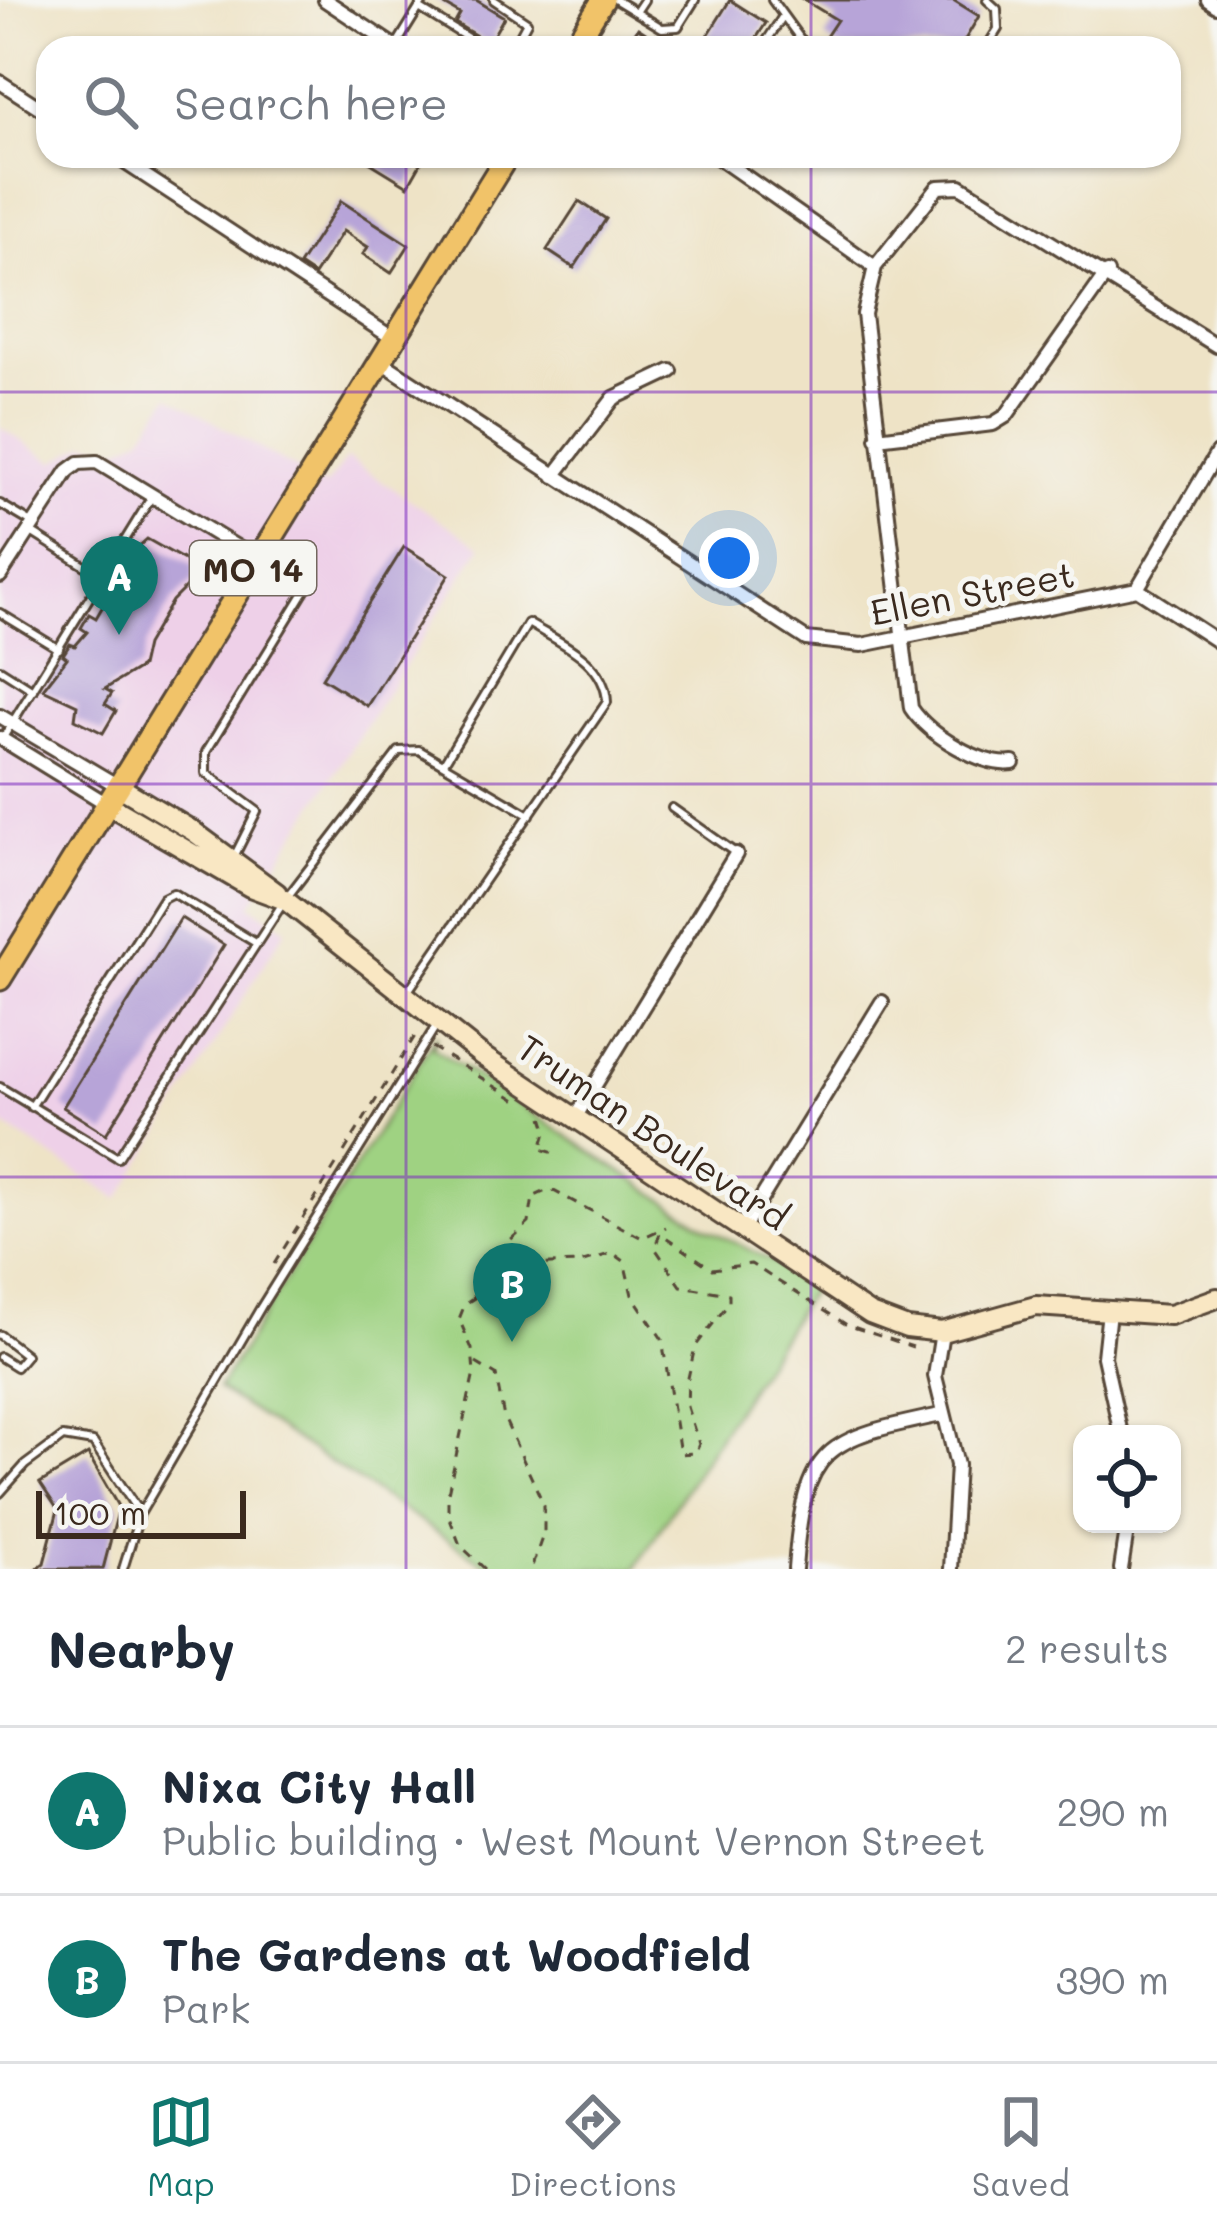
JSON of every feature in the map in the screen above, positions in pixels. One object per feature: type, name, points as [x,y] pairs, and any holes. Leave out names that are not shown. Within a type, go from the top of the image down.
[{"type":"main road","points":[[580,36],[603,0]]},
{"type":"main road","name":"MO 14","points":[[0,979],[500,168]]},
{"type":"street","points":[[325,0],[379,36]]},
{"type":"street","points":[[1208,0],[1217,6]]},
{"type":"street","points":[[0,82],[36,105]]},
{"type":"street","points":[[134,168],[394,339]]},
{"type":"street","points":[[746,168],[875,267]]},
{"type":"street","points":[[1013,763],[995,765],[944,736],[911,708],[864,314],[875,267],[938,187],[960,186],[1217,346]]},
{"type":"street","points":[[877,438],[993,424],[1006,416],[1106,273]]},
{"type":"street","name":"Ellen Street","points":[[380,361],[806,639],[862,645],[1137,589]]},
{"type":"street","points":[[554,476],[614,398],[671,371]]},
{"type":"street","points":[[1214,639],[1137,589],[1217,453]]},
{"type":"street","points":[[0,576],[79,463],[97,462],[258,560]]},
{"type":"street","points":[[6,720],[112,795]]},
{"type":"street","points":[[1,739],[112,795]]},
{"type":"street","name":"Truman Boulevard","points":[[112,795],[285,900],[438,1023],[870,1314],[942,1332],[1036,1306],[1170,1315],[1217,1298]]},
{"type":"street","points":[[575,1118],[736,854]]},
{"type":"street","points":[[742,1230],[882,1002]]},
{"type":"street","points":[[1109,1311],[1104,1357],[1119,1425]]},
{"type":"street","points":[[942,1332],[934,1376],[957,1466],[951,1569]]},
{"type":"street","points":[[794,1569],[800,1498],[835,1445],[861,1432],[941,1415]]},
{"type":"street","points":[[1121,1569],[1127,1533]]},
{"type":"lane","points":[[494,0],[527,22],[520,36]]},
{"type":"lane","points":[[616,0],[662,28],[678,27],[695,0]]},
{"type":"lane","points":[[636,12],[644,0]]},
{"type":"lane","points":[[772,0],[798,36]]},
{"type":"lane","points":[[987,0],[997,9],[998,28],[993,36]]},
{"type":"lane","points":[[403,36],[422,4],[467,36]]},
{"type":"lane","points":[[770,36],[783,16]]},
{"type":"lane","points":[[1,739],[6,720],[33,690],[153,495]]},
{"type":"lane","points":[[0,504],[103,577]]},
{"type":"lane","points":[[229,866],[257,811],[206,773],[206,752],[307,590],[258,560]]},
{"type":"lane","points":[[0,613],[58,649]]},
{"type":"lane","points":[[406,996],[608,702],[607,686],[591,662],[528,623],[444,763]]},
{"type":"lane","points":[[0,669],[33,690]]},
{"type":"lane","points":[[0,1087],[118,1158],[285,900],[399,751],[419,750],[530,814]]},
{"type":"lane","points":[[672,808],[736,854]]},
{"type":"lane","points":[[31,1106],[163,898],[173,893],[256,943]]},
{"type":"lane","points":[[123,1569],[140,1514],[438,1023]]},
{"type":"lane","points":[[0,1335],[26,1355],[16,1367],[0,1357]]},
{"type":"lane","points":[[0,1493],[25,1465],[63,1438],[76,1436],[94,1442],[108,1456],[140,1514]]},
{"type":"path","points":[[274,1266],[415,1036],[543,1118],[547,1129],[541,1149],[554,1153]]},
{"type":"path","points":[[485,1569],[460,1545],[448,1514],[475,1362],[459,1319],[489,1259],[530,1223],[533,1197],[550,1189],[642,1238],[660,1233]]},
{"type":"path","points":[[472,1300],[524,1265],[580,1263],[613,1253],[625,1262],[632,1295],[662,1339],[675,1449],[695,1453],[699,1436],[687,1407],[688,1378],[695,1346],[729,1303],[729,1294],[694,1291],[673,1279],[655,1248],[666,1227]]},
{"type":"path","points":[[660,1233],[712,1269],[751,1264],[847,1325],[913,1347]]},
{"type":"path","points":[[475,1362],[496,1375],[504,1418],[544,1504],[544,1532],[531,1569]]},
{"type":"shaded area","points":[[169,396],[325,486],[347,458],[481,547],[250,905],[286,929],[119,1199],[0,1123],[0,427],[54,462],[86,443],[120,448],[142,437]]},
{"type":"green space","points":[[437,1034],[433,1048],[707,1228],[815,1283],[635,1569],[493,1569],[218,1389]]},
{"type":"building","points":[[436,0],[476,0],[504,17],[493,36],[477,36],[455,23],[460,14]]},
{"type":"building","points":[[730,0],[766,23],[758,36],[708,36]]},
{"type":"building","points":[[804,0],[953,0],[979,16],[967,36],[826,36],[837,20]]},
{"type":"building","points":[[379,168],[418,168],[408,186]]},
{"type":"building","points":[[341,201],[409,245],[391,273],[363,254],[368,247],[343,231],[314,275],[299,265]]},
{"type":"building","points":[[579,201],[606,219],[574,268],[547,250]]},
{"type":"building","points":[[147,539],[193,565],[194,579],[172,601],[146,645],[141,667],[105,689],[112,693],[105,704],[116,711],[103,733],[75,719],[77,705],[43,689],[67,658],[63,655],[70,644],[75,646],[87,632],[81,628],[89,614],[96,618],[120,577],[129,583],[137,548]]},
{"type":"building","points":[[404,547],[449,575],[367,706],[322,678]]},
{"type":"building","points":[[181,918],[224,945],[106,1134],[63,1107]]},
{"type":"building","points":[[88,1454],[119,1508],[103,1569],[36,1569],[44,1563],[58,1510],[40,1483]]},
{"type":"place","name":"Nixa City Hall","points":[[119,635]]},
{"type":"place","name":"The Gardens at Woodfield","points":[[512,1342]]}]
